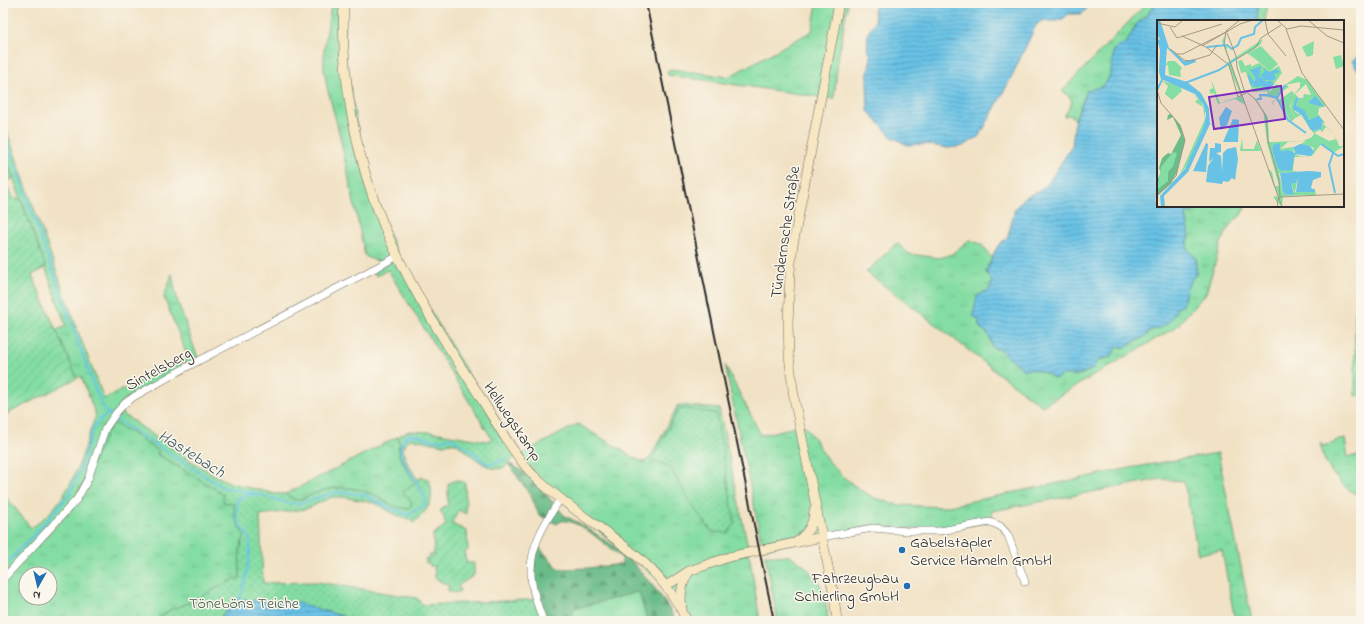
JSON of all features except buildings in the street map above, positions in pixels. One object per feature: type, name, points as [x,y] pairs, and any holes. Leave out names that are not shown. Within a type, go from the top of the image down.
[{"type":"main road","name":"Hellwegskamp","points":[[344,3],[345,58],[351,115],[365,173],[384,226],[418,296],[517,456],[533,475],[560,499],[621,542],[646,563],[666,586],[682,610]]},
{"type":"main road","name":"Tündernsche Straße","points":[[838,621],[794,398],[789,355],[788,304],[790,272],[798,218],[839,3]]},
{"type":"main road","points":[[796,543],[811,527],[814,516],[815,501]]},
{"type":"main road","points":[[666,586],[689,571],[729,557],[822,537]]},
{"type":"main road","points":[[687,621],[682,610],[680,595],[684,579],[689,571]]},
{"type":"street","name":"Sintelsberg","points":[[3,579],[77,499],[88,479],[105,429],[125,403],[135,396],[398,256]]},
{"type":"street","points":[[543,621],[531,578],[532,554],[539,534],[560,499]]},
{"type":"street","points":[[822,537],[873,528],[907,531],[940,530],[990,522],[1000,526],[1008,535],[1025,582]]},
{"type":"green space","points":[[817,3],[848,3],[838,59],[834,99],[668,75],[667,71],[671,69],[728,77],[812,31]]},
{"type":"green space","points":[[1147,3],[1156,3],[1146,16],[1136,25],[1127,42],[1113,50],[1113,59],[1108,79],[1102,86],[1087,90],[1075,120],[1072,116],[1068,115],[1064,117],[1072,102],[1070,97],[1062,91]]},
{"type":"green space","points":[[1261,3],[1268,3],[1265,20],[1257,20],[1258,7]]},
{"type":"green space","points":[[331,6],[344,6],[345,58],[365,173],[398,256],[385,261],[378,261],[365,256],[339,132],[327,87],[324,70],[324,50]]},
{"type":"green space","points":[[3,121],[77,329],[104,399],[188,358],[164,297],[172,274],[177,300],[198,358],[189,364],[182,361],[181,369],[122,401],[75,498],[3,576],[3,493],[31,528],[42,520],[66,492],[77,470],[96,416],[81,376],[77,378],[55,331],[66,326],[3,149]]},
{"type":"green space","points":[[3,149],[13,178],[5,183],[15,200],[20,197],[46,267],[32,275],[77,378],[3,416]]},
{"type":"green space","points":[[1245,207],[1241,215],[1230,225],[1221,243],[1206,293],[1176,327],[1042,406],[866,272],[897,243],[909,254],[939,258],[952,254],[969,240],[981,244],[992,258],[986,272],[992,281],[980,316],[979,327],[988,335],[991,340],[992,347],[1003,351],[1023,370],[1031,369],[1049,374],[1078,375],[1092,369],[1097,361],[1111,357],[1117,347],[1127,347],[1135,341],[1143,338],[1177,307],[1183,305],[1187,287],[1196,273],[1196,258],[1188,250],[1187,242],[1190,237],[1186,214],[1205,208]]},
{"type":"green space","points":[[398,256],[517,456],[504,467],[496,469],[477,460],[455,443],[444,445],[413,439],[407,442],[403,451],[408,464],[418,480],[421,477],[428,479],[432,492],[430,504],[427,509],[413,523],[412,520],[400,517],[375,503],[343,497],[332,497],[306,509],[260,515],[263,583],[318,582],[417,598],[425,605],[543,599],[549,621],[155,621],[170,610],[200,599],[200,597],[236,578],[237,580],[240,578],[240,551],[242,541],[245,537],[238,525],[234,504],[223,502],[223,494],[157,454],[159,451],[132,433],[113,423],[120,412],[194,463],[231,483],[276,494],[286,494],[297,500],[331,489],[355,489],[372,494],[393,506],[403,508],[409,508],[412,505],[403,492],[415,483],[399,456],[400,443],[397,437],[409,431],[433,432],[486,441],[492,439],[388,270],[376,276],[374,272]]},
{"type":"green space","points":[[1355,304],[1361,304],[1361,395],[1355,396]]},
{"type":"green space","points":[[725,365],[761,435],[804,425],[826,458],[842,476],[860,490],[875,498],[898,505],[944,507],[1130,468],[1218,453],[1252,621],[1235,621],[1222,550],[1198,554],[1184,481],[1160,479],[992,511],[990,522],[940,530],[873,527],[763,549]]},
{"type":"green space","points":[[678,405],[719,409],[749,552],[729,557],[666,586],[560,499],[518,456],[578,424],[640,461],[645,462],[651,456]]},
{"type":"green space","points":[[679,408],[716,413],[735,524],[728,533],[712,532],[691,504],[669,466],[651,461]]},
{"type":"green space","points":[[113,423],[132,433],[159,451],[157,454],[223,494],[224,497],[235,504],[238,525],[245,537],[242,541],[240,551],[240,578],[200,597],[201,598],[170,610],[155,621],[3,621],[3,584],[18,567],[18,606],[58,606],[58,566],[19,566],[72,509],[106,434]]},
{"type":"green space","points":[[397,437],[400,443],[398,448],[415,483],[411,502],[412,505],[409,508],[393,506],[372,494],[352,488],[331,489],[318,492],[299,500],[289,497],[286,494]]},
{"type":"green space","points":[[1345,439],[1348,457],[1361,455],[1361,497],[1353,493],[1334,475],[1325,460],[1319,444],[1321,443],[1321,446]]},
{"type":"green space","points":[[508,463],[527,473],[565,516],[581,524],[629,558],[657,591],[676,621],[647,621],[639,592],[575,609],[571,621],[549,621],[543,600],[536,599],[532,583],[536,544],[559,569],[588,568],[622,564],[622,558],[580,526],[565,521],[561,521],[557,524],[539,515],[531,496]]},
{"type":"green space","points":[[456,480],[465,483],[466,514],[458,510],[452,524],[467,531],[468,550],[465,552],[465,557],[467,563],[474,563],[474,575],[458,586],[460,591],[450,592],[447,591],[449,586],[435,578],[434,566],[430,566],[429,563],[426,563],[425,559],[429,559],[429,555],[434,555],[433,534],[446,525],[441,509],[443,509],[444,506],[448,506],[448,484]]},
{"type":"green space","points":[[749,553],[760,621],[687,621],[667,586],[689,571]]},
{"type":"green space","points":[[765,555],[791,556],[805,566],[820,584],[826,602],[828,621],[778,621]]},
{"type":"green space","points":[[639,592],[647,621],[571,621],[574,609]]},
{"type":"water","points":[[877,3],[1091,3],[1082,14],[1068,14],[1060,20],[1041,21],[1038,23],[1010,80],[978,137],[963,146],[947,148],[926,144],[907,145],[892,137],[868,111],[867,79],[871,56],[867,48],[868,33],[875,21],[874,10]]},
{"type":"water","points":[[1156,3],[1261,3],[1258,7],[1257,20],[1157,20],[1157,207],[1211,207],[1186,214],[1190,237],[1187,242],[1188,250],[1196,258],[1196,273],[1187,287],[1183,305],[1177,308],[1173,316],[1164,326],[1151,330],[1143,338],[1135,341],[1127,347],[1117,347],[1111,357],[1097,361],[1093,369],[1078,375],[1062,375],[1054,379],[1040,371],[1031,369],[1023,370],[1003,351],[992,347],[991,340],[988,335],[979,327],[979,320],[973,316],[977,296],[990,289],[992,281],[986,272],[997,247],[1008,236],[1015,209],[1025,197],[1040,191],[1049,182],[1072,146],[1075,120],[1087,90],[1102,86],[1105,83],[1110,75],[1113,50],[1127,42],[1136,25],[1146,16]]},
{"type":"water","points":[[1361,53],[1361,74],[1352,61]]},
{"type":"water","name":"Töneböns Teiche","points":[[235,599],[298,603],[359,621],[218,621]]},
{"type":"waterway","name":"Hastebach","points":[[3,131],[92,381],[104,410],[112,416]]},
{"type":"waterway","points":[[3,567],[46,522],[70,493],[82,465],[91,434],[97,422],[109,413]]},
{"type":"waterway","name":"Hastebach","points":[[115,419],[222,487],[261,495],[288,503],[298,504],[332,493],[343,492],[365,495],[390,508],[409,515],[422,507],[426,502],[421,490],[407,468],[401,453],[403,441],[410,435],[436,440],[452,438],[473,452],[485,463],[491,464],[506,459]]},
{"type":"waterway","points":[[239,599],[248,569],[250,544],[248,536],[238,521],[237,503],[238,499],[253,494]]},
{"type":"railway","points":[[646,3],[774,621]]},
{"type":"place","name":"Gabelstapler Service Hameln GmbH","points":[[902,550]]},
{"type":"place","name":"Fahrzeugbau Schierling GmbH","points":[[907,586]]}]
